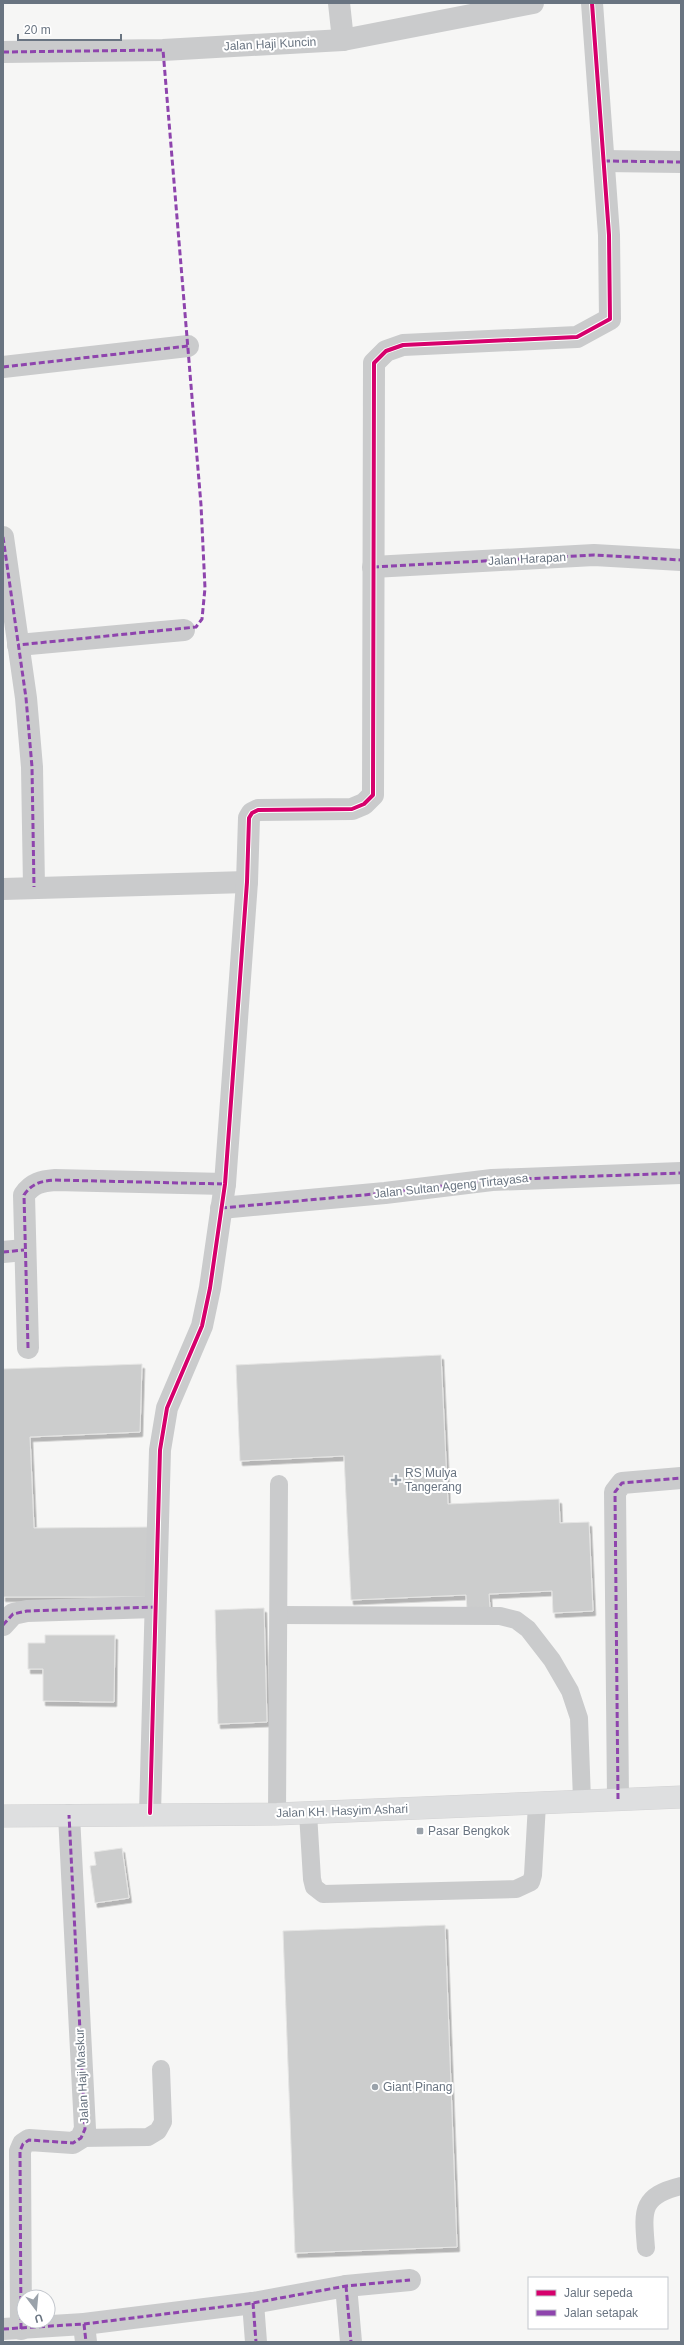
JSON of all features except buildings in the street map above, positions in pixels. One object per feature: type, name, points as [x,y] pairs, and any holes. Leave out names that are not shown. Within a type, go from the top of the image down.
[{"type":"main road","name":"Jalan KH. Hasyim Ashari","points":[[3,1816],[277,1814],[681,1797]]},
{"type":"street","points":[[339,3],[343,40]]},
{"type":"street","points":[[150,1814],[160,1450],[167,1408],[202,1326],[210,1288],[225,1184],[247,882],[249,818],[252,813],[258,810],[352,809],[364,804],[373,795],[374,363],[386,351],[404,345],[577,337],[610,319],[610,235],[592,3]]},
{"type":"street","name":"Jalan Haji Kuncin","points":[[3,52],[163,50],[343,40],[522,4]]},
{"type":"street","points":[[604,161],[681,162]]},
{"type":"street","points":[[3,367],[188,346]]},
{"type":"street","points":[[3,539],[26,698],[32,767],[34,887]]},
{"type":"street","name":"Jalan Harapan","points":[[373,567],[594,555],[681,560]]},
{"type":"street","points":[[18,645],[184,630]]},
{"type":"street","points":[[3,888],[247,882]]},
{"type":"street","name":"Jalan Sultan Ageng Tirtayasa","points":[[221,1208],[385,1193],[492,1180],[681,1174]]},
{"type":"street","points":[[28,1348],[24,1250],[24,1194],[30,1186],[43,1181],[225,1184]]},
{"type":"street","points":[[3,1252],[24,1250]]},
{"type":"street","points":[[618,1799],[615,1492],[622,1483],[681,1478]]},
{"type":"street","points":[[3,1625],[13,1614],[27,1611],[155,1607]]},
{"type":"street","name":"Jalan Haji Maskur","points":[[12,2329],[20,2151],[29,2140],[73,2143],[82,2138],[85,2129],[69,1815]]},
{"type":"street","points":[[12,2329],[85,2333],[346,2286],[410,2280]]},
{"type":"street","points":[[346,2286],[351,2342]]},
{"type":"street","points":[[253,2303],[256,2342]]},
{"type":"lane","points":[[277,1814],[280,1614],[279,1484]]},
{"type":"lane","points":[[280,1614],[500,1616],[516,1620],[528,1629],[552,1660],[570,1691],[579,1718],[582,1800]]},
{"type":"lane","points":[[308,1813],[312,1879],[314,1887],[323,1894],[516,1889],[531,1882],[533,1875],[537,1804]]},
{"type":"lane","points":[[82,2138],[148,2137],[158,2131],[163,2122],[161,2069]]},
{"type":"lane","points":[[646,2248],[644,2216],[651,2197],[664,2190],[681,2186]]},
{"type":"marked path","points":[[3,52],[163,50],[201,505],[205,588],[202,619],[196,627],[18,645]]},
{"type":"marked path","points":[[604,161],[681,162]]},
{"type":"marked path","points":[[3,367],[188,346]]},
{"type":"marked path","points":[[3,537],[26,698],[32,767],[34,887]]},
{"type":"marked path","points":[[373,567],[594,555],[681,560]]},
{"type":"marked path","points":[[221,1208],[385,1193],[492,1180],[681,1173]]},
{"type":"marked path","points":[[28,1348],[24,1195],[30,1188],[42,1182],[55,1180],[225,1184]]},
{"type":"marked path","points":[[3,1252],[24,1250]]},
{"type":"marked path","points":[[618,1799],[615,1492],[622,1483],[681,1478]]},
{"type":"marked path","points":[[3,1625],[13,1614],[27,1611],[155,1607]]},
{"type":"marked path","points":[[21,2289],[20,2151],[23,2144],[29,2140],[73,2143],[81,2138],[85,2129],[69,1815]]},
{"type":"marked path","points":[[3,2329],[84,2324],[253,2303],[346,2286],[410,2280]]},
{"type":"marked path","points":[[346,2286],[351,2342]]},
{"type":"marked path","points":[[253,2303],[256,2342]]},
{"type":"marked path","points":[[84,2324],[86,2342]]},
{"type":"cycle path","points":[[150,1813],[160,1450],[167,1408],[202,1326],[210,1288],[225,1184],[247,882],[249,818],[252,813],[258,810],[352,809],[364,804],[373,795],[374,363],[386,351],[403,345],[577,337],[610,319],[609,235],[592,3]]},
{"type":"place","name":"RS Mulya Tangerang","points":[[396,1480]]},
{"type":"place","name":"Pasar Bengkok","points":[[420,1831]]},
{"type":"place","name":"Giant Pinang","points":[[375,2087]]}]
